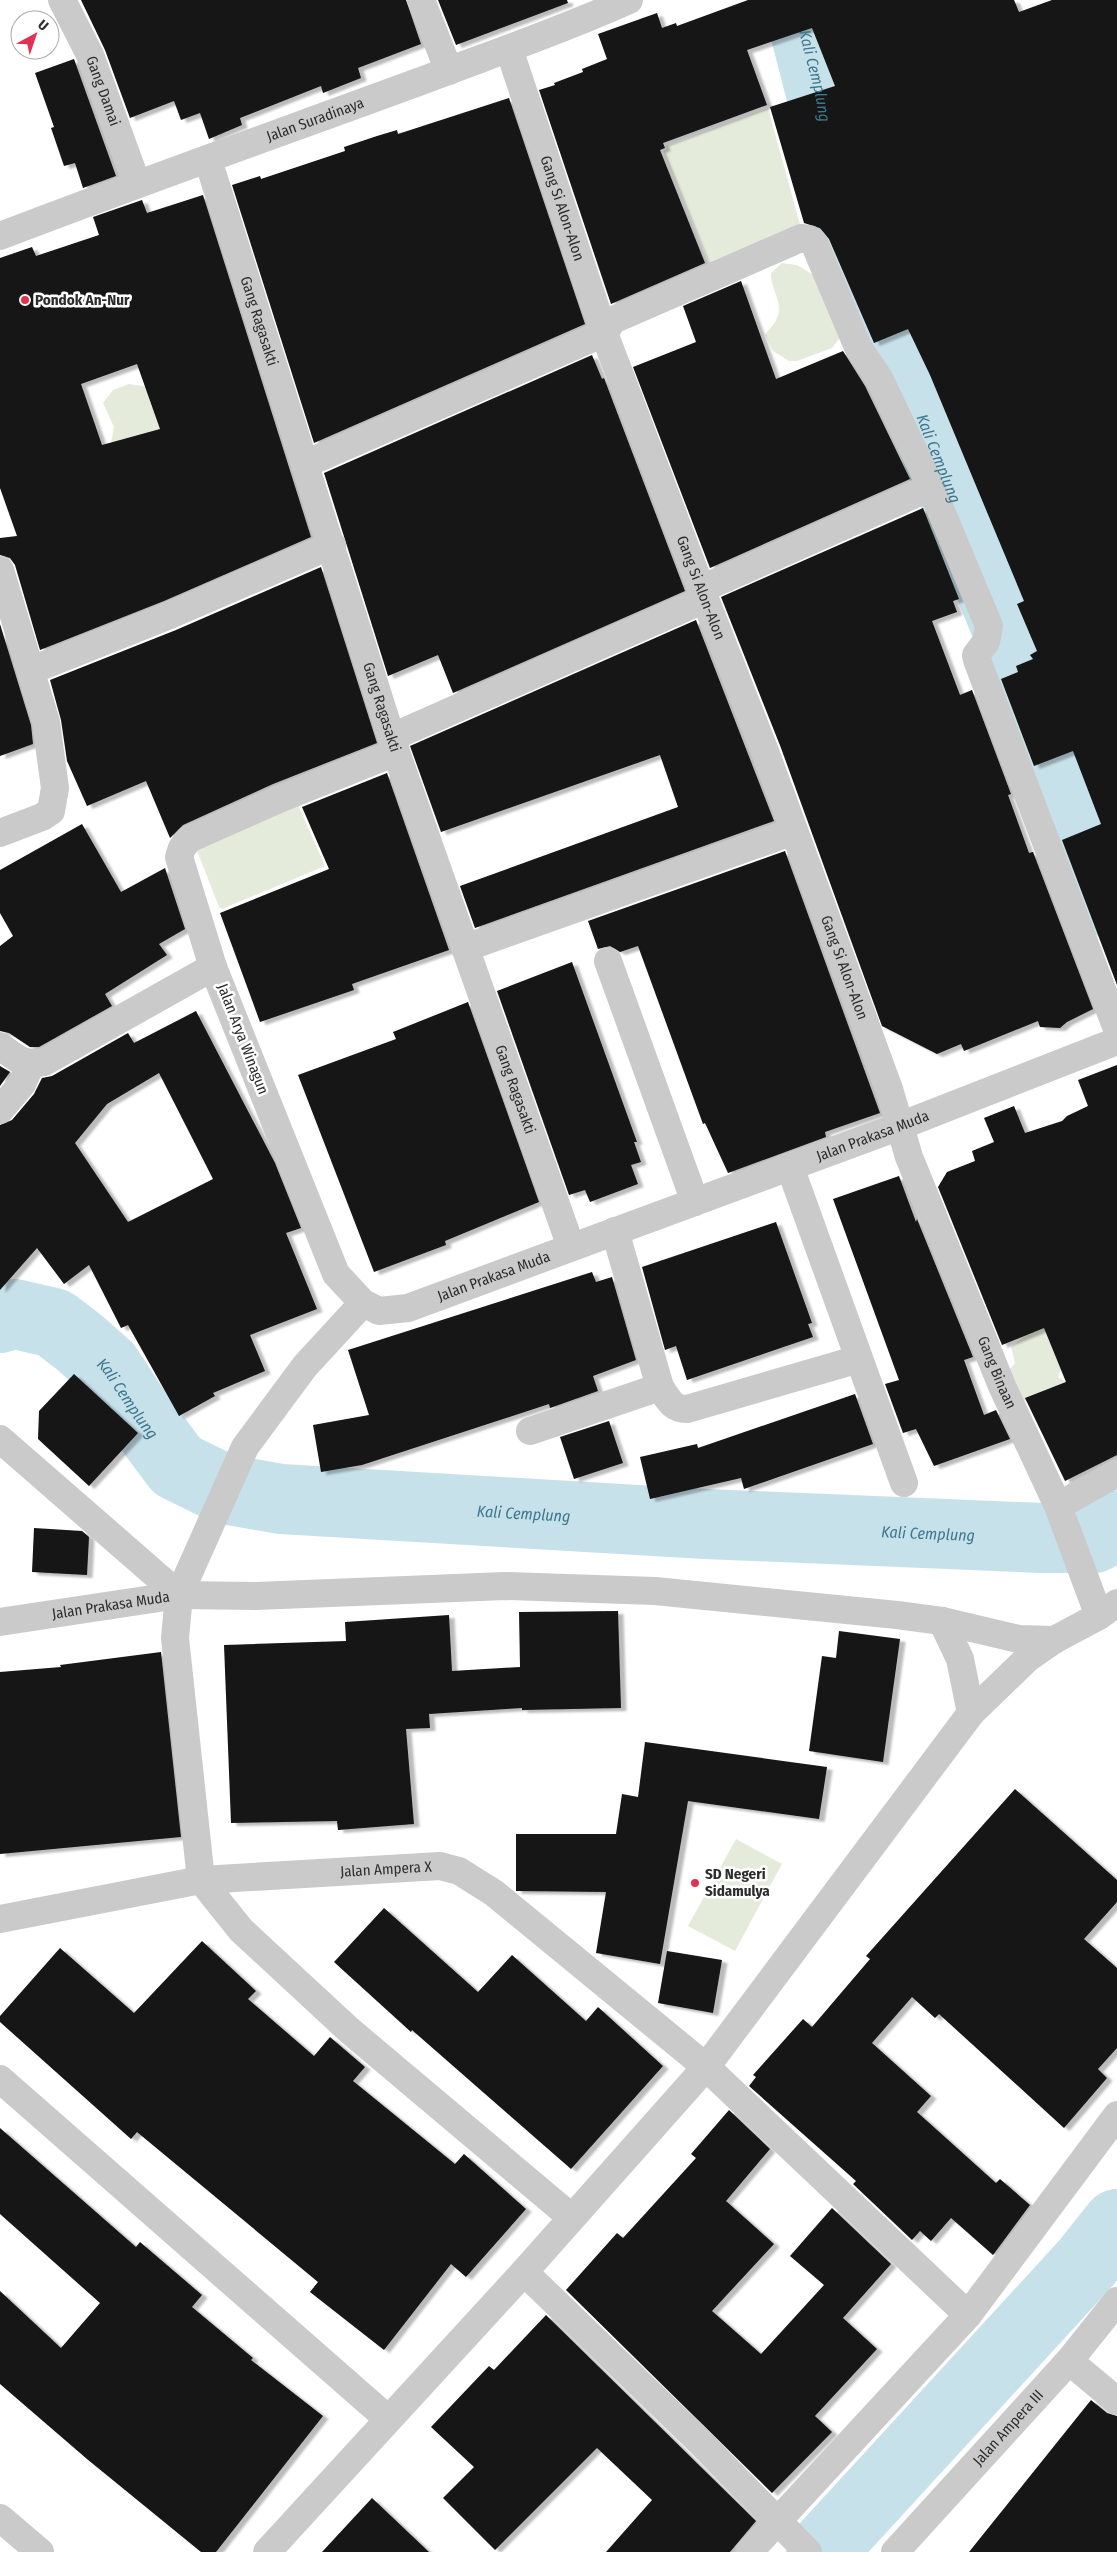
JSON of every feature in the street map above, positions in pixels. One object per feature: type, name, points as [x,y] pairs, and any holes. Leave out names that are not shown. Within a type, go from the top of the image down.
[{"type":"street","name":"Gang Damai","points":[[62,0],[90,55],[137,184]]},
{"type":"street","points":[[421,0],[449,71]]},
{"type":"street","name":"Jalan Suradinaya","points":[[0,236],[137,184],[208,160],[509,49],[615,3]]},
{"type":"street","name":"Gang Si Alon-Alon","points":[[509,49],[604,333],[766,754],[889,1089],[900,1126]]},
{"type":"street","name":"Gang Ragasakti","points":[[208,160],[304,464],[332,545],[394,745],[571,1247]]},
{"type":"street","points":[[304,464],[604,333],[613,320],[801,238],[809,239],[815,245],[858,347],[879,378],[931,487],[989,626],[989,635],[976,655],[977,660],[1117,1029]]},
{"type":"street","points":[[213,967],[179,857],[185,843],[189,839],[394,745],[703,594],[931,487]]},
{"type":"street","points":[[32,670],[170,615],[332,545]]},
{"type":"street","points":[[0,570],[32,670],[46,722],[55,788],[54,803],[51,810],[42,817],[0,833]]},
{"type":"street","points":[[465,948],[794,831]]},
{"type":"street","points":[[608,961],[695,1202]]},
{"type":"street","name":"Jalan Arya Winagun","points":[[31,1064],[51,1059],[156,997],[213,967],[336,1274],[363,1303]]},
{"type":"street","name":"Jalan Prakasa Muda","points":[[0,1622],[179,1596],[245,1447],[305,1366],[363,1303],[379,1311],[408,1308],[900,1126],[1117,1041]]},
{"type":"street","points":[[0,1046],[21,1062],[31,1064],[22,1084],[0,1110]]},
{"type":"street","name":"Gang Binaan","points":[[900,1126],[909,1157],[1002,1386],[1062,1515],[1084,1575],[1108,1610]]},
{"type":"street","points":[[790,1167],[904,1483]]},
{"type":"street","points":[[615,1231],[660,1387],[669,1402],[678,1409],[687,1409],[859,1358]]},
{"type":"street","points":[[530,1432],[660,1387]]},
{"type":"street","points":[[0,1439],[179,1596],[256,1596],[505,1586],[655,1591],[942,1621],[1019,1639],[1054,1640]]},
{"type":"street","points":[[1062,1515],[1117,1473]]},
{"type":"street","points":[[179,1596],[175,1638],[201,1880],[241,1930],[349,2030],[571,2217]]},
{"type":"street","points":[[267,2552],[524,2272],[706,2067],[972,1713],[1028,1658],[1054,1640],[1108,1610]]},
{"type":"street","points":[[942,1621],[960,1659],[972,1713]]},
{"type":"street","name":"Jalan Ampera X","points":[[0,1919],[201,1880],[440,1866],[459,1871],[494,1893],[706,2067],[968,2315]]},
{"type":"street","points":[[0,2079],[388,2419]]},
{"type":"street","points":[[750,2552],[793,2537],[968,2315],[1117,2115]]},
{"type":"street","points":[[524,2272],[698,2440],[793,2537]]},
{"type":"street","name":"Jalan Ampera III","points":[[895,2552],[1069,2361],[1117,2301]]},
{"type":"street","points":[[1069,2361],[1117,2401]]},
{"type":"street","points":[[0,2518],[40,2552]]},
{"type":"green space","points":[[768,108],[801,228],[710,265],[663,151],[667,149],[666,146]]},
{"type":"green space","points":[[782,263],[797,265],[817,277],[838,327],[839,339],[832,348],[797,361],[789,361],[773,351],[765,335],[775,322],[779,312],[771,273]]},
{"type":"green space","points":[[129,384],[155,388],[166,421],[156,434],[111,443],[114,427],[103,403],[113,390]]},
{"type":"green space","points":[[296,800],[325,866],[222,909],[219,907],[196,848]]},
{"type":"green space","points":[[1035,1300],[1062,1366],[1058,1377],[1073,1386],[1030,1405],[1020,1397],[1008,1371],[1015,1363],[1011,1347],[1025,1336]]},
{"type":"green space","points":[[736,1839],[782,1864],[735,1951],[688,1926]]},
{"type":"building","points":[[81,0],[406,0],[421,44],[358,68],[361,78],[323,93],[321,86],[240,118],[242,125],[209,139],[200,113],[181,120],[174,101],[130,118],[105,50]]},
{"type":"building","points":[[438,0],[567,0],[568,3],[456,45]]},
{"type":"building","points":[[748,0],[1014,0],[1019,12],[1052,0],[1117,0],[1117,985],[1062,840],[1101,824],[1073,751],[1034,766],[1001,679],[1018,672],[1016,666],[1033,659],[1030,655],[1037,651],[1017,604],[1024,601],[930,375],[908,329],[874,343],[829,239],[820,228],[804,223],[770,107],[835,86],[812,28],[747,50],[767,105],[663,143],[665,148],[660,150],[705,263],[611,304],[539,90],[555,85],[554,83],[583,72],[582,69],[607,59],[598,34],[657,13],[662,28],[676,23],[677,26]]},
{"type":"building","points":[[74,59],[116,176],[83,188],[75,163],[64,166],[51,128],[54,127],[35,73]]},
{"type":"building","points":[[509,98],[585,324],[314,443],[232,185],[260,176],[261,179],[345,151],[344,147],[377,136],[397,130],[398,134]]},
{"type":"building","points":[[203,195],[311,537],[164,601],[40,650],[15,565],[10,558],[0,555],[0,538],[17,536],[0,488],[0,258],[32,247],[36,256],[99,235],[93,217],[142,200],[147,213]],"holes":[[[137,364],[160,429],[102,445],[81,384]]]},
{"type":"building","points":[[741,281],[776,379],[843,351],[865,386],[910,479],[710,568],[633,367],[696,342],[683,306]]},
{"type":"building","points":[[592,355],[602,379],[604,378],[685,591],[453,693],[438,655],[388,676],[324,473]]},
{"type":"building","points":[[923,508],[959,599],[953,601],[957,612],[932,621],[960,695],[972,690],[1011,794],[1008,795],[1029,853],[1033,852],[1093,1009],[1067,1022],[1060,1028],[1040,1027],[1038,1021],[964,1051],[961,1044],[937,1054],[882,1026],[781,748],[721,597]]},
{"type":"building","points":[[321,567],[377,743],[273,784],[183,825],[170,838],[146,781],[87,806],[67,761],[61,720],[50,680],[176,630]]},
{"type":"building","points":[[696,620],[774,821],[475,928],[460,886],[678,807],[660,755],[441,832],[410,746]]},
{"type":"building","points":[[0,624],[31,725],[33,744],[0,756]]},
{"type":"building","points":[[387,773],[449,950],[352,984],[354,990],[260,1022],[220,913],[329,869],[302,807]]},
{"type":"building","points":[[82,824],[121,892],[165,868],[185,929],[159,944],[167,955],[105,994],[112,1006],[39,1047],[30,1047],[9,1033],[0,1031],[0,946],[13,936],[0,913],[0,870]]},
{"type":"building","points":[[785,851],[880,1113],[825,1132],[826,1137],[728,1173],[705,1123],[703,1124],[638,946],[620,952],[610,946],[598,949],[588,921]]},
{"type":"building","points":[[572,962],[637,1142],[634,1142],[641,1162],[631,1165],[638,1184],[590,1202],[585,1190],[569,1195],[497,991]]},
{"type":"building","points":[[468,1002],[539,1202],[445,1241],[446,1245],[374,1272],[298,1075],[396,1039],[393,1032]]},
{"type":"building","points":[[196,1011],[275,1163],[301,1228],[286,1233],[317,1309],[250,1335],[265,1371],[213,1393],[215,1396],[179,1416],[128,1325],[121,1328],[89,1265],[64,1284],[37,1248],[0,1290],[0,1125],[12,1120],[34,1094],[42,1078],[52,1076],[128,1033],[134,1043]],"holes":[[[159,1073],[213,1179],[128,1222],[75,1143],[107,1104]]]},
{"type":"building","points":[[1117,1065],[1117,1455],[1065,1481],[1025,1398],[1066,1382],[1044,1328],[1002,1345],[938,1187],[947,1172],[975,1161],[972,1151],[994,1142],[984,1118],[1014,1106],[1025,1133],[1062,1121],[1067,1116],[1088,1106],[1078,1080]]},
{"type":"building","points":[[0,1066],[10,1072],[0,1086]]},
{"type":"building","points":[[899,1176],[916,1222],[917,1219],[973,1357],[964,1360],[984,1415],[996,1410],[1010,1439],[934,1466],[916,1429],[903,1433],[885,1384],[899,1380],[833,1199]]},
{"type":"building","points":[[776,1222],[812,1323],[808,1324],[813,1337],[687,1380],[676,1346],[665,1350],[642,1267]]},
{"type":"building","points":[[592,1272],[596,1282],[612,1277],[636,1360],[593,1376],[598,1391],[550,1408],[549,1404],[362,1465],[321,1472],[313,1425],[369,1415],[348,1350]]},
{"type":"building","points":[[74,1374],[138,1433],[89,1486],[38,1439],[39,1411]]},
{"type":"building","points":[[855,1394],[873,1444],[744,1489],[741,1478],[650,1499],[640,1457],[697,1444],[698,1448]]},
{"type":"building","points":[[609,1421],[623,1463],[574,1479],[560,1437]]},
{"type":"building","points":[[34,1528],[82,1531],[89,1537],[87,1575],[32,1572]]},
{"type":"building","points":[[618,1611],[621,1708],[522,1710],[522,1708],[429,1714],[430,1728],[406,1729],[414,1824],[338,1830],[337,1821],[231,1823],[224,1645],[346,1641],[345,1622],[449,1615],[452,1671],[520,1667],[519,1612]]},
{"type":"building","points":[[839,1631],[900,1639],[883,1762],[809,1751],[822,1656],[836,1658]]},
{"type":"building","points":[[161,1652],[181,1837],[0,1854],[0,1672],[61,1667],[60,1665]]},
{"type":"building","points":[[645,1742],[827,1767],[819,1819],[688,1801],[660,1964],[596,1953],[606,1892],[516,1891],[516,1834],[616,1834],[622,1794],[638,1797]]},
{"type":"building","points":[[1015,1789],[1117,1880],[1117,1902],[1084,1939],[1117,1968],[1117,2048],[1098,2069],[1107,2078],[1064,2128],[939,2014],[935,2018],[912,1997],[872,2043],[931,2096],[917,2112],[996,2183],[1000,2179],[1030,2205],[993,2255],[951,2218],[931,2241],[920,2231],[912,2240],[853,2184],[856,2181],[749,2086],[756,2077],[753,2075],[803,2019],[812,2027],[870,1959],[866,1956]]},
{"type":"building","points":[[384,1908],[478,1992],[512,1955],[586,2021],[598,2007],[663,2066],[571,2169],[412,2030],[411,2032],[334,1962]]},
{"type":"building","points":[[202,1941],[256,1991],[248,1999],[314,2056],[330,2037],[365,2067],[353,2081],[455,2164],[464,2154],[526,2209],[466,2277],[451,2264],[384,2350],[310,2292],[318,2282],[137,2132],[131,2139],[0,2022],[0,2016],[60,1948],[134,2013]]},
{"type":"building","points":[[667,1951],[722,1960],[713,2013],[658,2003]]},
{"type":"building","points":[[729,2110],[770,2149],[726,2201],[774,2244],[712,2311],[761,2354],[824,2285],[790,2256],[832,2208],[891,2264],[843,2318],[877,2349],[815,2416],[832,2432],[772,2493],[566,2290],[617,2233],[623,2238],[696,2158],[691,2154]]},
{"type":"building","points":[[0,2128],[136,2247],[140,2242],[202,2295],[192,2307],[253,2358],[251,2360],[323,2416],[216,2552],[201,2552],[87,2459],[0,2384],[0,2291],[61,2348],[100,2303],[0,2214]]},
{"type":"building","points":[[546,2315],[756,2521],[730,2552],[606,2552],[652,2500],[597,2448],[495,2550],[443,2498],[474,2467],[431,2427],[489,2366],[494,2370]]},
{"type":"building","points":[[1091,2400],[1107,2413],[1117,2416],[1117,2552],[969,2552]]},
{"type":"building","points":[[372,2498],[429,2552],[322,2552]]},
{"type":"waterway","name":"Kali Cemplung","points":[[797,0],[821,93],[839,206],[1117,907]]},
{"type":"waterway","name":"Kali Cemplung","points":[[0,1318],[15,1314],[54,1323],[107,1367],[138,1414],[177,1466],[224,1489],[281,1499],[706,1524],[1043,1538],[1094,1538],[1117,1525]]},
{"type":"waterway","points":[[821,2552],[1087,2262],[1117,2224]]},
{"type":"place","name":"Pondok An-Nur","points":[[25,300]]},
{"type":"place","name":"SD Negeri Sidamulya","points":[[695,1883]]}]
